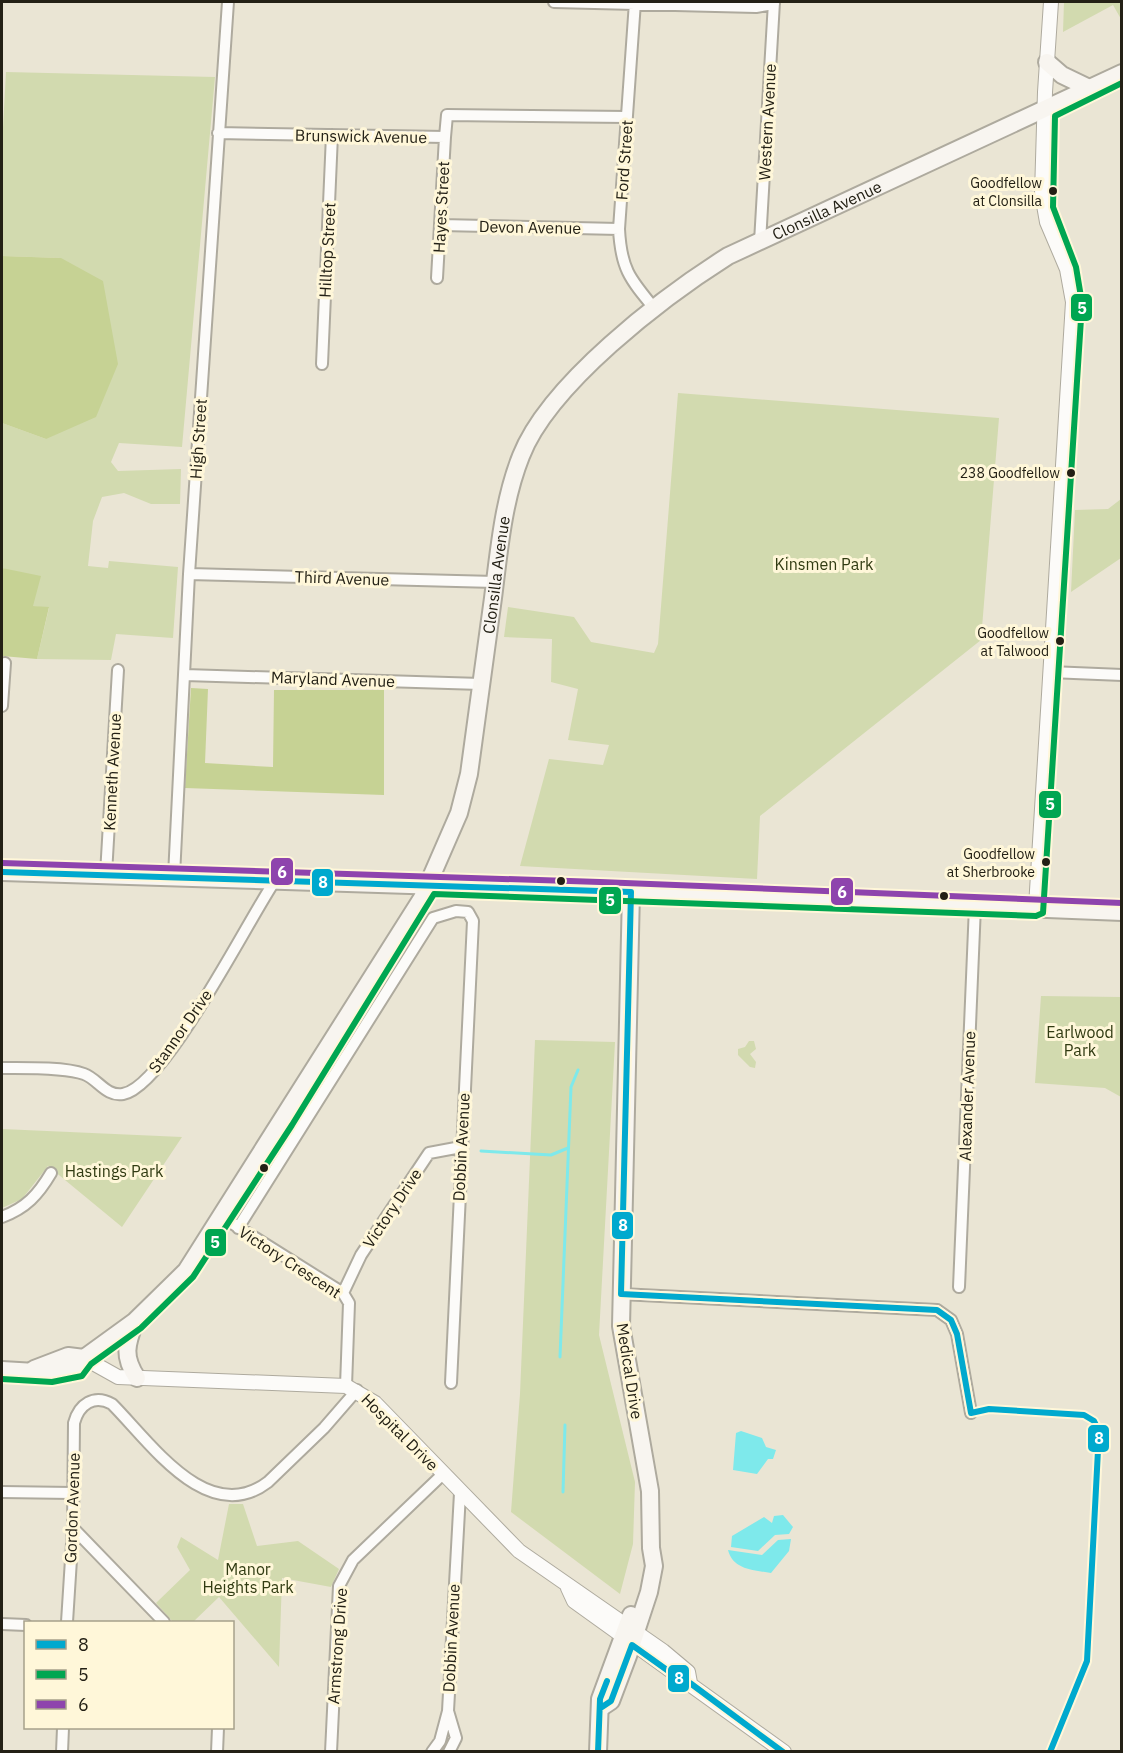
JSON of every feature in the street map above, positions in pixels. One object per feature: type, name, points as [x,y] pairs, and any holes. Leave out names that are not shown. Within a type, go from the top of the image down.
[{"type":"main road","points":[[1047,63],[1062,75],[1089,88]]},
{"type":"main road","name":"Clonsilla Avenue","points":[[2,1370],[52,1373],[78,1368],[84,1358],[135,1322],[186,1271],[429,885],[459,813],[469,774],[507,499],[521,455],[537,428],[574,380],[654,308],[684,284],[728,256],[1122,73]]},
{"type":"main road","points":[[2,872],[276,879],[1122,912]]},
{"type":"main road","name":"Medical Drive","points":[[598,1752],[602,1707],[600,1699],[630,1635],[651,1548],[650,1491],[621,1326],[632,940],[637,934],[635,893]]},
{"type":"main road","points":[[135,1322],[125,1350],[128,1364],[137,1378]]},
{"type":"street","name":"High Street","points":[[174,876],[189,574],[228,2]]},
{"type":"street","points":[[554,2],[635,2],[756,7],[774,3]]},
{"type":"street","name":"Ford Street","points":[[635,2],[619,229],[621,257],[628,276],[654,308]]},
{"type":"street","points":[[1036,907],[1073,302],[1067,269],[1044,208],[1047,63],[1052,2]]},
{"type":"street","name":"Western Avenue","points":[[760,242],[774,3]]},
{"type":"street","name":"Brunswick Avenue","points":[[218,133],[445,137],[447,115],[627,117]]},
{"type":"street","name":"Hilltop Street","points":[[322,364],[332,135]]},
{"type":"street","name":"Hayes Street","points":[[437,278],[445,137]]},
{"type":"street","name":"Devon Avenue","points":[[441,225],[619,229]]},
{"type":"street","name":"Third Avenue","points":[[189,574],[495,582]]},
{"type":"street","points":[[2,706],[5,663]]},
{"type":"street","name":"Kenneth Avenue","points":[[106,874],[118,670]]},
{"type":"street","points":[[1050,672],[1122,675]]},
{"type":"street","name":"Maryland Avenue","points":[[185,675],[481,684]]},
{"type":"street","name":"Stannor Drive","points":[[2,1068],[84,1074],[111,1093],[124,1094],[141,1085],[172,1048],[276,879]]},
{"type":"street","name":"Alexander Avenue","points":[[959,1287],[975,906]]},
{"type":"street","name":"Dobbin Avenue","points":[[238,1228],[433,918],[456,911],[468,912],[473,921],[451,1383]]},
{"type":"street","name":"Victory Drive","points":[[343,1293],[361,1255],[429,1153],[461,1147]]},
{"type":"street","points":[[2,1217],[20,1210],[39,1193],[51,1173]]},
{"type":"street","name":"Victory Crescent","points":[[222,1217],[343,1293],[349,1303],[352,1388]]},
{"type":"street","points":[[621,1294],[937,1310],[951,1320],[957,1334],[971,1413]]},
{"type":"street","name":"Hospital Drive","points":[[84,1358],[109,1374],[137,1378],[352,1388],[375,1402],[460,1493],[519,1551],[630,1635],[681,1680],[690,1683],[784,1752]]},
{"type":"street","name":"Gordon Avenue","points":[[67,1621],[73,1528],[74,1422],[76,1414],[92,1400],[106,1400],[112,1404],[182,1475],[196,1486],[216,1494],[236,1496],[258,1489],[268,1482],[324,1428],[352,1388]]},
{"type":"street","name":"Armstrong Drive","points":[[332,1752],[339,1586],[353,1560],[443,1474]]},
{"type":"street","points":[[2,1492],[72,1492]]},
{"type":"street","name":"Dobbin Avenue","points":[[432,1752],[440,1741],[448,1711],[460,1493]]},
{"type":"street","points":[[73,1528],[162,1621]]},
{"type":"street","points":[[2,1624],[24,1625]]},
{"type":"street","name":"Dobbin Avenue","points":[[448,1711],[456,1737],[449,1752]]},
{"type":"street","points":[[62,1752],[63,1729]]},
{"type":"street","points":[[218,1729],[218,1752]]},
{"type":"green space","points":[[1064,2],[1121,2],[1121,19],[1113,5],[1063,32]]},
{"type":"green space","points":[[6,72],[215,77],[182,447],[119,443],[111,462],[118,471],[181,469],[180,504],[151,504],[124,493],[102,497],[93,521],[88,566],[108,568],[109,561],[178,567],[173,638],[116,634],[111,660],[37,659],[49,608],[32,606],[11,571],[2,568],[2,423],[46,439],[61,258],[2,256],[2,146]]},
{"type":"green space","points":[[2,256],[61,258],[103,281],[118,364],[96,417],[46,439],[2,423]]},
{"type":"green space","name":"Kinsmen Park","points":[[678,393],[999,418],[981,640],[760,816],[757,879],[520,866],[549,759],[603,765],[609,745],[568,740],[578,689],[551,682],[552,639],[504,637],[508,607],[574,617],[591,642],[654,653],[658,644]]},
{"type":"green space","points":[[1121,499],[1121,558],[1071,592],[1075,510],[1108,509]]},
{"type":"green space","points":[[2,568],[41,576],[33,606],[49,607],[37,659],[2,656]]},
{"type":"green space","points":[[191,688],[208,689],[205,763],[273,767],[274,690],[384,690],[384,795],[185,788]]},
{"type":"green space","name":"Earlwood Park","points":[[1041,996],[1121,997],[1121,1097],[1105,1088],[1035,1083]]},
{"type":"green space","points":[[535,1040],[615,1042],[599,1335],[635,1482],[633,1544],[620,1594],[511,1512],[520,1394]]},
{"type":"green space","points":[[749,1041],[754,1041],[756,1049],[750,1054],[756,1062],[755,1068],[750,1067],[738,1055],[738,1049],[745,1047]]},
{"type":"green space","name":"Hastings Park","points":[[2,1129],[182,1137],[122,1227],[48,1166],[22,1199],[2,1208]]},
{"type":"green space","name":"Manor Heights Park","points":[[229,1504],[243,1504],[257,1546],[298,1541],[339,1569],[331,1587],[282,1578],[279,1667],[219,1597],[194,1621],[172,1621],[156,1603],[190,1570],[177,1547],[181,1537],[218,1560]]},
{"type":"water","points":[[741,1431],[762,1438],[766,1447],[776,1450],[773,1459],[768,1459],[757,1474],[733,1470],[736,1433]]},
{"type":"water","points":[[783,1515],[793,1527],[789,1534],[775,1535],[758,1551],[731,1547],[732,1536],[764,1517],[772,1523],[774,1516]]},
{"type":"water","points":[[791,1539],[789,1551],[771,1573],[751,1570],[739,1565],[734,1562],[728,1550],[762,1555],[778,1540]]},
{"type":"waterway","points":[[560,1357],[571,1087],[578,1070]]},
{"type":"waterway","points":[[481,1151],[551,1155],[568,1148]]},
{"type":"waterway","points":[[563,1492],[565,1425]]},
{"type":"transit line","name":"5","points":[[2,1379],[52,1382],[82,1376],[91,1364],[141,1328],[193,1277],[292,1125],[434,894],[1036,916],[1043,913],[1082,303],[1076,267],[1053,207],[1055,116],[1122,83]]},
{"type":"transit line","name":"6","points":[[2,863],[600,882],[1122,903]]},
{"type":"transit line","name":"8","points":[[2,872],[631,892],[621,1294],[937,1310],[951,1320],[957,1334],[971,1413],[989,1409],[1084,1415],[1094,1421],[1099,1431],[1087,1661],[1050,1752]]},
{"type":"transit line","name":"8","points":[[602,1707],[611,1701],[632,1645],[681,1680],[690,1683],[783,1752]]},
{"type":"transit line","name":"8","points":[[598,1752],[600,1699],[607,1681]]},
{"type":"place","name":"Goodfellow at Clonsilla","points":[[1053,191]]},
{"type":"place","name":"238 Goodfellow","points":[[1071,473]]},
{"type":"place","name":"Goodfellow at Talwood","points":[[1060,641]]},
{"type":"place","name":"Goodfellow at Sherbrooke","points":[[1046,862]]}]
